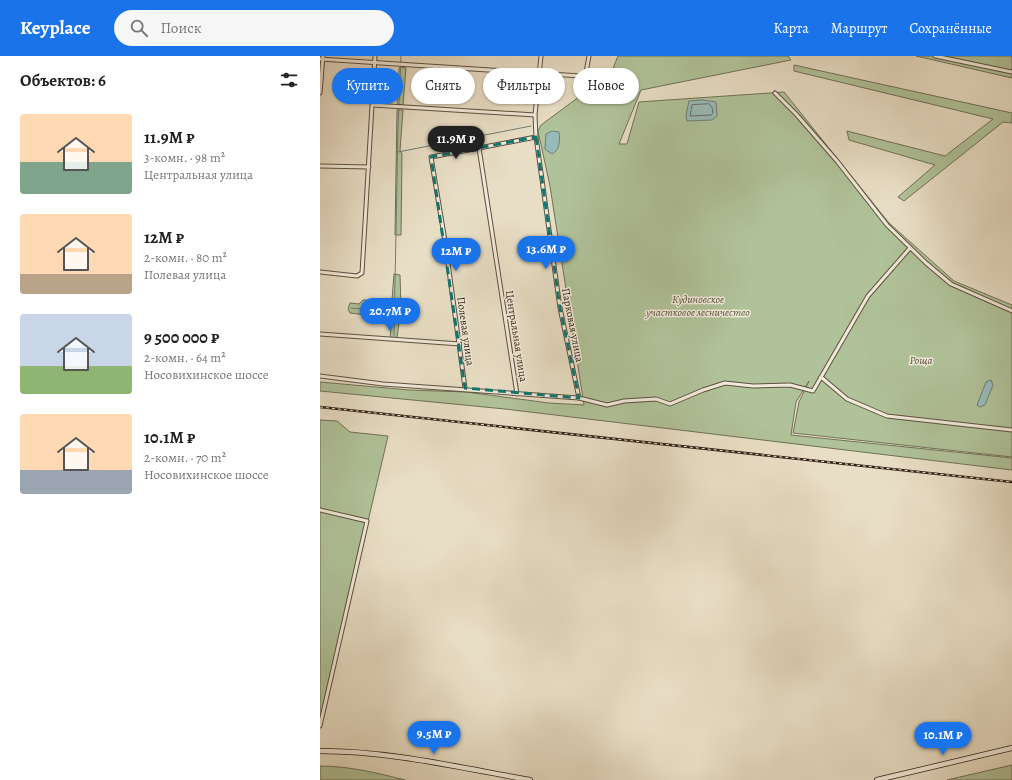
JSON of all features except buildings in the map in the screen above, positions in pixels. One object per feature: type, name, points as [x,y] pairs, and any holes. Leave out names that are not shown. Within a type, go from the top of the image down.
[{"type":"main road","points":[[877,780],[1012,748]]},
{"type":"main road","points":[[320,751],[356,751],[382,754],[530,780]]},
{"type":"street","points":[[320,272],[357,276],[362,273],[375,56]]},
{"type":"street","name":"Парковая улица","points":[[540,68],[541,56]]},
{"type":"street","points":[[565,75],[582,76],[586,72],[589,56]]},
{"type":"street","points":[[935,56],[1012,72]]},
{"type":"street","points":[[320,93],[322,58],[483,69]]},
{"type":"street","points":[[775,93],[796,114],[837,161],[887,225],[910,248],[951,284],[1012,312]]},
{"type":"street","name":"Парковая улица","points":[[536,104],[536,137],[560,308],[579,398]]},
{"type":"street","points":[[373,105],[535,116]]},
{"type":"street","points":[[479,148],[536,137]]},
{"type":"street","name":"Полевая улица","points":[[465,388],[460,344],[431,157],[479,148]]},
{"type":"street","name":"Центральная улица","points":[[479,148],[517,394]]},
{"type":"street","points":[[320,166],[369,167]]},
{"type":"street","points":[[320,376],[383,384],[465,388],[517,394],[579,398],[607,405],[624,401],[656,399],[670,404],[725,382],[753,386],[790,385],[813,391],[868,296],[910,248]]},
{"type":"street","points":[[320,334],[460,344]]},
{"type":"street","points":[[821,377],[847,399],[887,416],[1012,430]]},
{"type":"street","points":[[320,510],[367,521],[320,726]]},
{"type":"highlighted area","points":[[536,137],[560,308],[579,398],[465,388],[431,157]]},
{"type":"green space","points":[[618,56],[788,56],[791,60],[641,90],[639,95],[639,68],[613,68]]},
{"type":"green space","points":[[916,56],[1012,56],[1012,78]]},
{"type":"green space","points":[[794,65],[1012,113],[1012,123],[1003,122],[904,201],[898,197],[935,165],[849,140],[847,131],[945,156],[993,119],[794,71]]},
{"type":"green space","points":[[401,67],[406,68],[403,105],[398,104],[403,104],[403,68],[399,68]]},
{"type":"green space","points":[[784,92],[889,223],[954,281],[1012,305],[1012,457],[793,433],[799,402],[809,381],[796,402],[791,435],[1012,458],[1012,470],[505,409],[320,391],[320,382],[409,390],[466,392],[549,403],[584,405],[550,186],[538,131],[541,125],[573,101],[573,104],[635,104],[619,144],[627,144],[639,102]]},
{"type":"green space","points":[[397,110],[403,110],[400,150],[402,154],[401,235],[395,235]]},
{"type":"green space","points":[[394,274],[400,275],[401,308],[397,338],[390,338],[392,318],[350,313],[348,309],[350,303],[359,304],[363,300],[390,302],[392,300]]},
{"type":"green space","points":[[320,420],[337,421],[350,432],[388,436],[320,726]]},
{"type":"green space","points":[[1012,765],[1012,780],[947,780]]},
{"type":"green space","points":[[320,766],[331,766],[373,772],[405,780],[320,780]]},
{"type":"water","points":[[702,100],[716,102],[717,116],[712,120],[687,121],[686,115],[689,101]]},
{"type":"water","points":[[552,131],[559,132],[559,144],[557,150],[552,154],[545,149],[546,134]]},
{"type":"water","points":[[991,380],[993,385],[985,405],[980,407],[977,405],[986,382]]},
{"type":"waterway","points":[[394,336],[398,127],[401,56]]},
{"type":"waterway","points":[[398,152],[531,126]]},
{"type":"waterway","points":[[351,308],[395,312]]},
{"type":"railway","points":[[320,407],[1012,482]]},
{"type":"park label","name":"Кудиновское участковое лесничество","points":[[698,305]]},
{"type":"park label","name":"Роща","points":[[921,360]]}]
